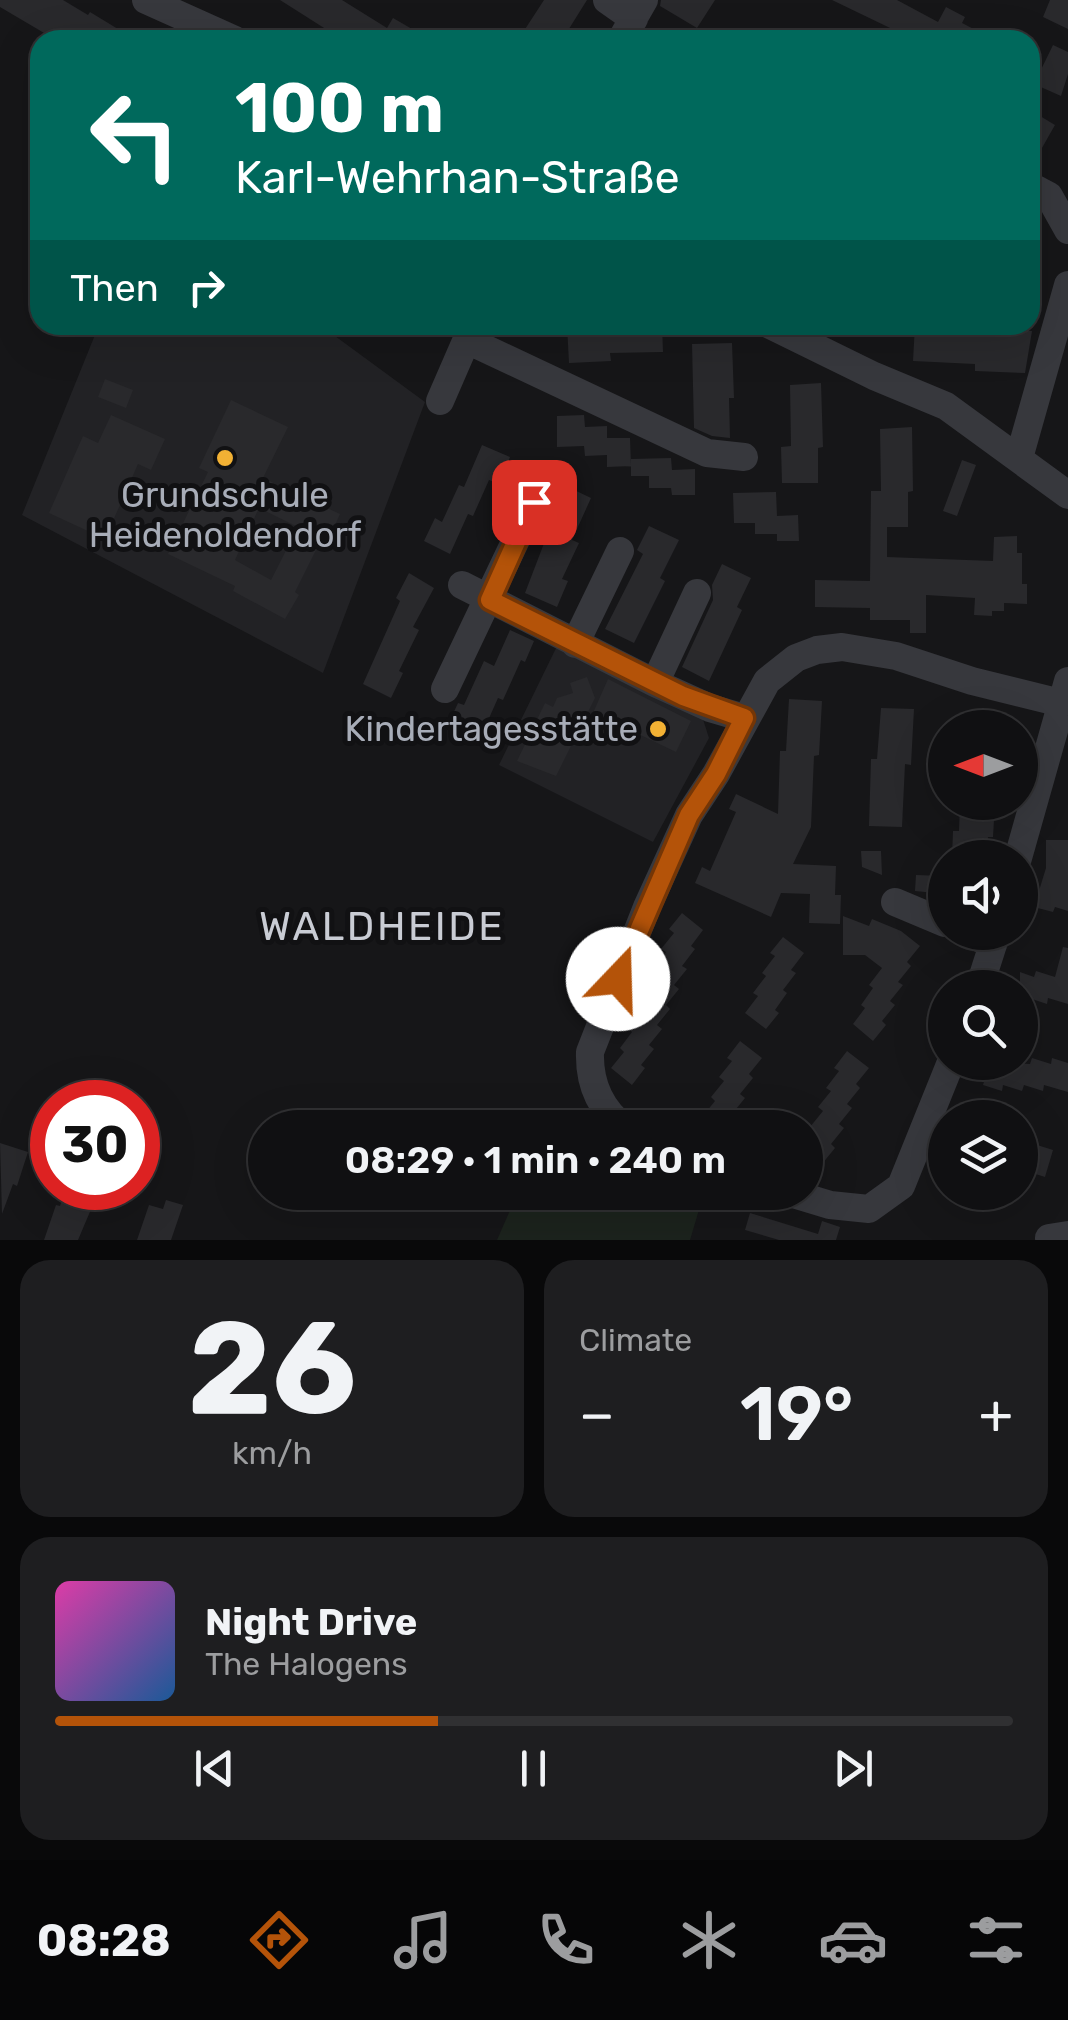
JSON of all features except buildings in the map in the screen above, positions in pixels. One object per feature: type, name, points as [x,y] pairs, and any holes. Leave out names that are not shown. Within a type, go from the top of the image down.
[{"type":"street","points":[[146,0],[213,30]]},
{"type":"street","points":[[608,0],[633,20]]},
{"type":"street","points":[[1040,191],[1049,196],[1068,230]]},
{"type":"street","points":[[1019,458],[1068,285]]},
{"type":"street","points":[[440,401],[469,335]]},
{"type":"street","points":[[476,335],[706,452],[744,457]]},
{"type":"street","points":[[790,335],[946,406],[1068,496]]},
{"type":"street","points":[[445,689],[534,502]]},
{"type":"street","points":[[576,644],[620,551]]},
{"type":"street","points":[[462,585],[655,683],[710,708],[744,718]]},
{"type":"street","points":[[655,683],[698,593]]},
{"type":"street","points":[[606,1110],[589,1076],[590,1052],[647,907],[689,815],[716,774],[744,718],[767,681],[796,658],[817,650],[842,648],[896,656],[972,680],[1065,692],[1023,840]]},
{"type":"street","points":[[895,902],[928,916]]},
{"type":"street","points":[[823,1203],[869,1209],[901,1186],[943,1080]]},
{"type":"shaded area","name":"Grundschule Heidenoldendorf","points":[[95,335],[334,335],[425,402],[323,673],[22,515]]},
{"type":"shaded area","points":[[560,640],[700,710],[709,738],[653,842],[499,765]]},
{"type":"shaded area","points":[[510,1210],[699,1210],[690,1240],[497,1240]]},
{"type":"place","name":"Grundschule Heidenoldendorf","points":[[225,458]]},
{"type":"place","name":"Kindertagesstätte","points":[[658,729]]},
{"type":"district","name":"WALDHEIDE","points":[[382,926]]},
{"type":"route","points":[[534,502],[490,600],[683,696],[744,718],[716,774],[689,815],[618,979]]}]
